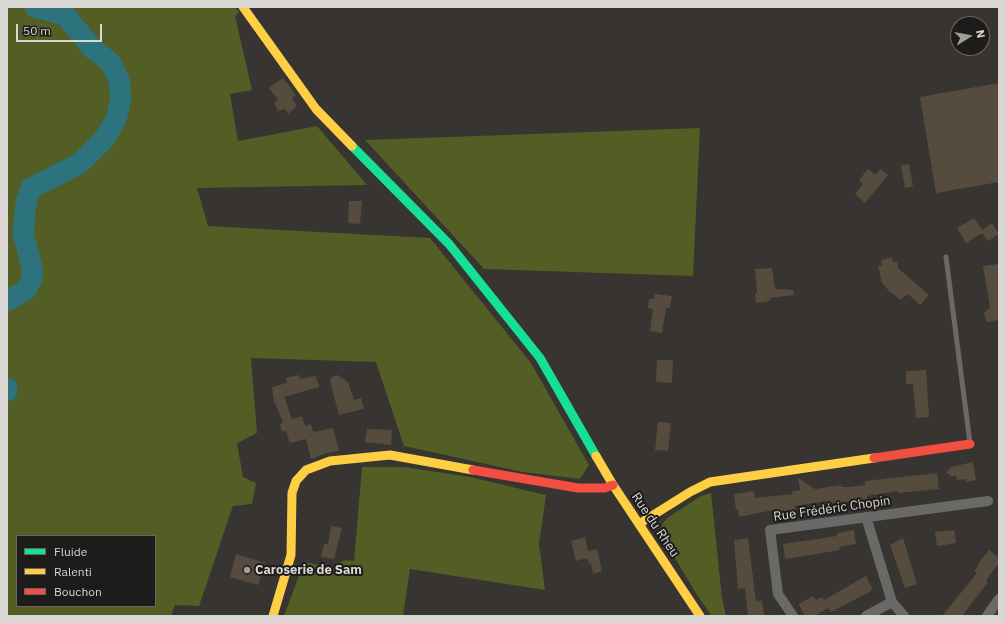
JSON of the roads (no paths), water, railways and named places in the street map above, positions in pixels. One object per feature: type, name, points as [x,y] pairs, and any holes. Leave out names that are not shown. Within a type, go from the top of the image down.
[{"type":"street","name":"Rue du Rheu","points":[[243,7],[316,109],[449,244],[540,358],[592,446],[612,485],[700,616]]},
{"type":"street","points":[[639,524],[690,492],[710,482],[970,444]]},
{"type":"street","points":[[273,616],[291,555],[292,494],[296,481],[306,470],[330,461],[361,456],[390,455],[578,488],[605,488],[612,485]]},
{"type":"street","name":"Rue Frédéric Chopin","points":[[792,616],[778,594],[770,530],[988,501]]},
{"type":"street","points":[[866,517],[892,602],[904,616]]},
{"type":"street","points":[[866,616],[892,602]]},
{"type":"street","points":[[987,616],[997,604]]},
{"type":"lane","points":[[946,257],[970,444]]},
{"type":"waterway","points":[[7,301],[26,290],[32,279],[32,267],[23,233],[26,202],[31,188],[79,164],[105,138],[116,119],[121,99],[119,79],[110,62],[93,49],[65,15],[35,7]]},
{"type":"place","name":"Caroserie de Sam","points":[[247,570]]}]
